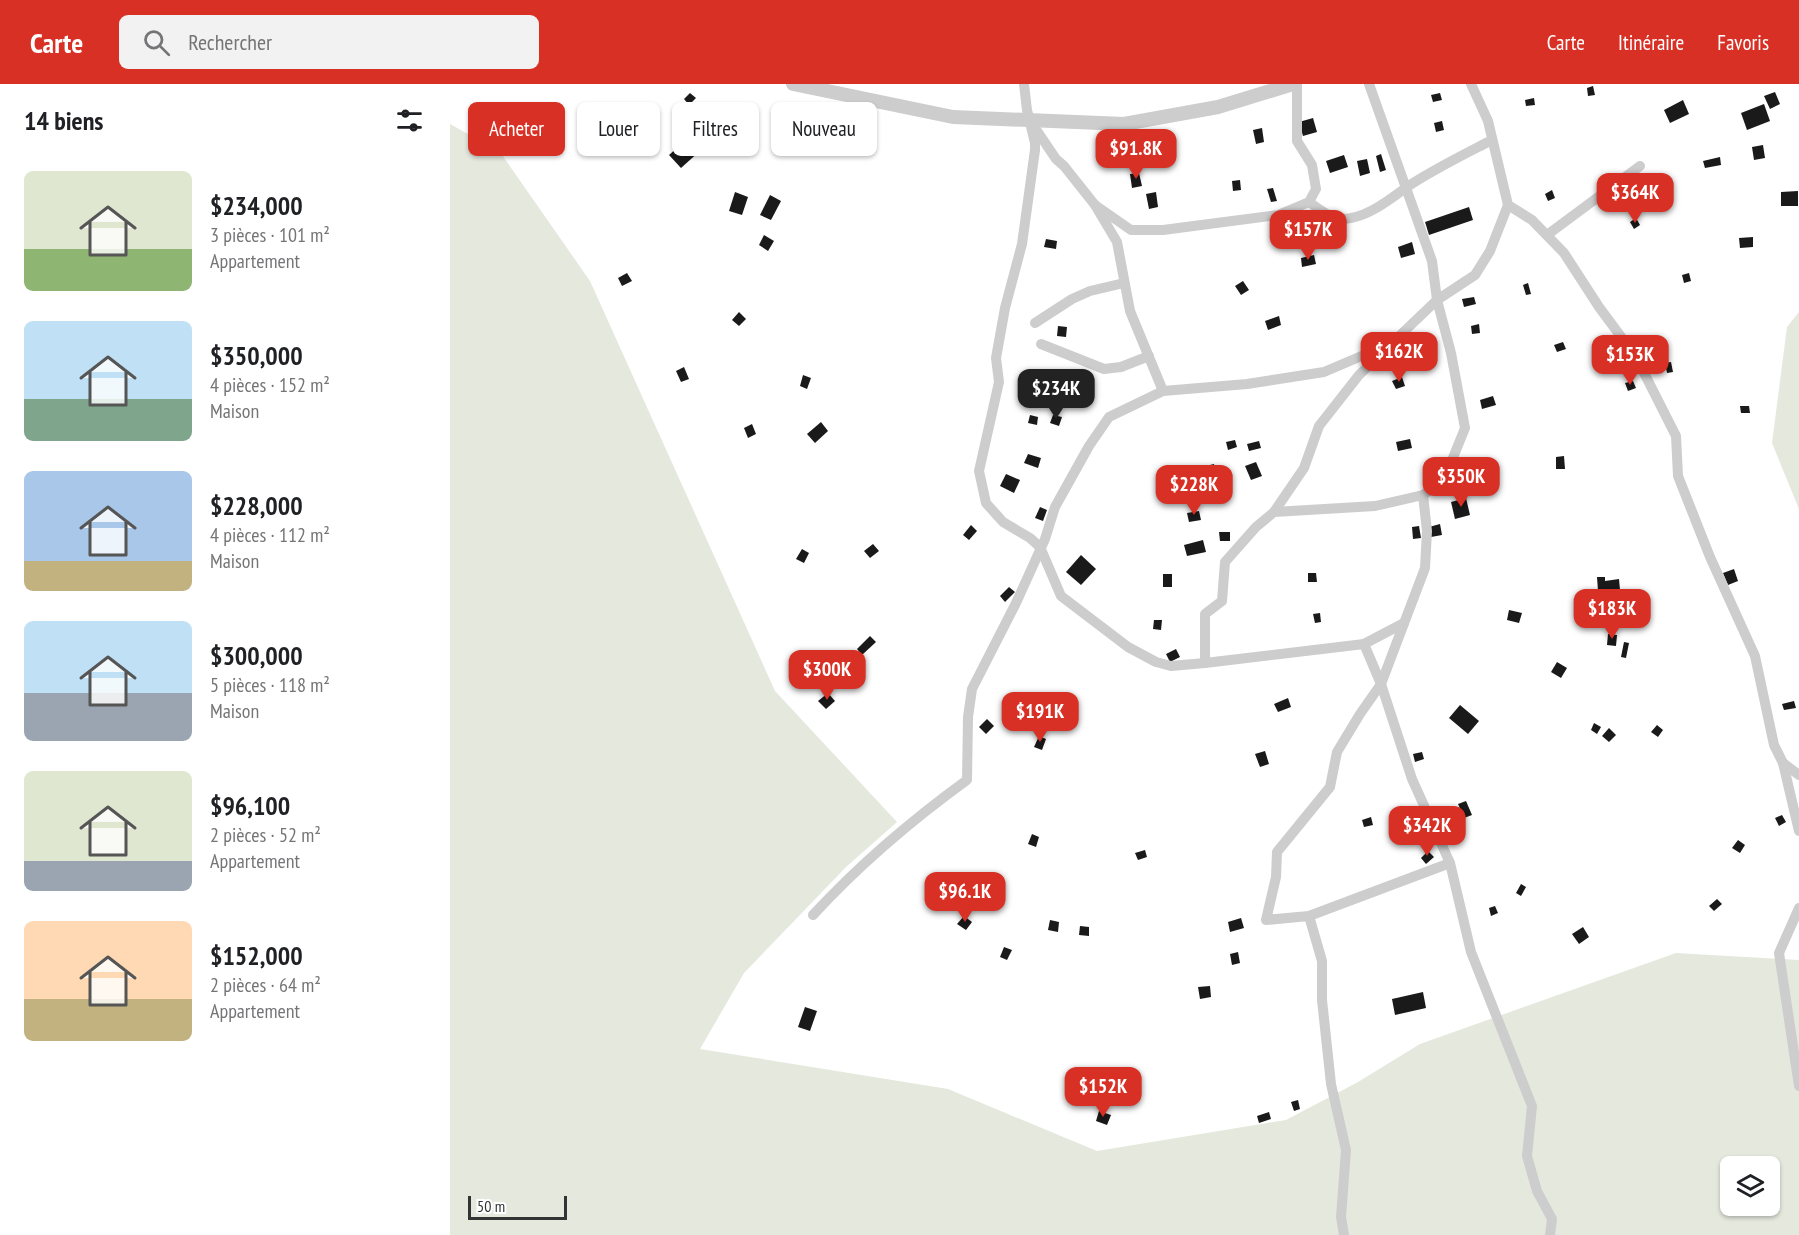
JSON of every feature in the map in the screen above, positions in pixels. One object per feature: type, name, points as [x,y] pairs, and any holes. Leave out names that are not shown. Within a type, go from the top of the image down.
[{"type":"street","points":[[793,84],[953,117],[1124,124],[1218,107],[1295,84],[1297,141],[1312,165],[1316,189],[1310,202],[1278,215],[1163,230],[1131,230],[1095,205]]},
{"type":"street","points":[[1024,84],[1035,143],[1022,244],[1005,308],[996,358],[999,382],[979,471],[986,503],[1003,522],[1030,538],[1040,547],[1061,596],[1128,647],[1156,662],[1171,666],[1364,644],[1404,623]]},
{"type":"street","points":[[1274,512],[1375,506],[1423,495],[1444,480],[1465,428],[1437,300],[1432,261],[1369,84]]},
{"type":"street","points":[[1205,663],[1205,614],[1222,601],[1225,562],[1256,527],[1274,512],[1304,468],[1319,426],[1359,375],[1437,300],[1475,275],[1490,251],[1508,205],[1488,122],[1471,84]]},
{"type":"street","points":[[1030,120],[1056,159],[1095,205],[1117,242],[1130,311],[1163,391]]},
{"type":"street","points":[[1310,202],[1332,217],[1350,219],[1386,203],[1407,187],[1492,141]]},
{"type":"street","points":[[1547,235],[1640,166]]},
{"type":"street","points":[[1508,205],[1532,220],[1564,253],[1599,307],[1636,357],[1676,436],[1678,476],[1710,557],[1755,656],[1774,745],[1784,763],[1799,831]]},
{"type":"street","points":[[1035,323],[1072,299],[1090,291],[1124,283]]},
{"type":"street","points":[[813,915],[832,894],[913,820],[967,780],[968,717],[972,689],[1016,603],[1045,539],[1056,507],[1089,446],[1109,417],[1163,391],[1247,384],[1324,372],[1392,343]]},
{"type":"street","points":[[1041,344],[1104,369],[1121,367],[1149,356]]},
{"type":"street","points":[[1423,495],[1427,531],[1425,568],[1381,684],[1337,752],[1330,787],[1277,852],[1276,877],[1266,920],[1309,916],[1450,863]]},
{"type":"street","points":[[1364,644],[1381,684],[1412,779],[1450,863],[1471,952],[1532,1106],[1527,1156],[1537,1191],[1552,1219],[1550,1235]]},
{"type":"street","points":[[1784,763],[1799,775]]},
{"type":"street","points":[[1799,908],[1779,953],[1799,1086]]},
{"type":"street","points":[[1309,916],[1322,961],[1322,1000],[1331,1084],[1346,1150],[1341,1218],[1344,1235]]},
{"type":"shaded area","points":[[450,124],[468,134],[468,156],[503,156],[590,281],[775,691],[897,822],[846,867],[744,973],[700,1049],[948,1089],[1097,1151],[1286,1120],[1358,1082],[1420,1044],[1676,953],[1799,960],[1799,1235],[450,1235]]},
{"type":"shaded area","points":[[1799,312],[1799,509],[1772,443],[1787,327]]},
{"type":"building","points":[[1593,86],[1595,95],[1588,96],[1587,88]]},
{"type":"building","points":[[1775,92],[1780,104],[1770,109],[1764,96]]},
{"type":"building","points":[[690,93],[696,98],[692,102],[686,102],[684,99]]},
{"type":"building","points":[[1440,93],[1442,100],[1433,102],[1431,95]]},
{"type":"building","points":[[1534,98],[1535,105],[1526,106],[1525,100]]},
{"type":"building","points":[[1683,100],[1689,114],[1670,123],[1664,110]]},
{"type":"building","points":[[1764,104],[1770,121],[1747,130],[1741,113]]},
{"type":"building","points":[[1313,118],[1317,132],[1303,136],[1299,122]]},
{"type":"building","points":[[1442,121],[1444,130],[1436,132],[1434,123]]},
{"type":"building","points":[[1262,128],[1264,142],[1256,144],[1253,130]]},
{"type":"building","points":[[1763,145],[1765,158],[1754,160],[1752,147]]},
{"type":"building","points":[[672,152],[672,156],[694,156],[681,168],[669,155]]},
{"type":"building","points":[[1381,154],[1386,170],[1380,172],[1376,156]]},
{"type":"building","points":[[1344,155],[1348,167],[1330,173],[1326,161]]},
{"type":"building","points":[[1720,157],[1721,165],[1705,168],[1703,161]]},
{"type":"building","points":[[1367,159],[1370,173],[1360,176],[1357,161]]},
{"type":"building","points":[[1139,173],[1142,186],[1132,188],[1130,174]]},
{"type":"building","points":[[1240,180],[1241,190],[1233,191],[1232,181]]},
{"type":"building","points":[[1273,188],[1277,201],[1271,202],[1267,189]]},
{"type":"building","points":[[1552,190],[1555,198],[1548,201],[1545,194]]},
{"type":"building","points":[[1798,191],[1798,206],[1781,206],[1781,192]]},
{"type":"building","points":[[735,192],[748,197],[742,215],[729,211]]},
{"type":"building","points":[[1156,192],[1158,207],[1149,209],[1146,194]]},
{"type":"building","points":[[770,195],[781,201],[771,220],[760,215]]},
{"type":"building","points":[[1469,207],[1473,220],[1429,235],[1425,222]]},
{"type":"building","points":[[1309,217],[1311,223],[1301,227],[1299,220]]},
{"type":"building","points":[[1636,218],[1640,225],[1634,229],[1630,222]]},
{"type":"building","points":[[764,235],[774,241],[768,251],[759,245]]},
{"type":"building","points":[[1753,237],[1753,247],[1740,248],[1739,238]]},
{"type":"building","points":[[1046,239],[1057,241],[1056,249],[1044,247]]},
{"type":"building","points":[[1412,242],[1415,254],[1401,258],[1398,247]]},
{"type":"building","points":[[1314,255],[1316,264],[1302,267],[1301,258]]},
{"type":"building","points":[[627,273],[632,281],[622,286],[618,278]]},
{"type":"building","points":[[1689,273],[1691,281],[1684,283],[1682,275]]},
{"type":"building","points":[[1243,281],[1249,290],[1241,295],[1235,286]]},
{"type":"building","points":[[1528,283],[1531,294],[1526,295],[1523,285]]},
{"type":"building","points":[[1474,297],[1476,304],[1464,307],[1462,299]]},
{"type":"building","points":[[739,312],[746,319],[739,326],[732,320]]},
{"type":"building","points":[[1279,316],[1281,325],[1268,330],[1265,321]]},
{"type":"building","points":[[1479,324],[1480,333],[1472,334],[1471,326]]},
{"type":"building","points":[[1058,326],[1067,327],[1066,337],[1057,336]]},
{"type":"building","points":[[1563,342],[1566,349],[1557,352],[1554,345]]},
{"type":"building","points":[[1671,362],[1673,372],[1667,373],[1665,363]]},
{"type":"building","points":[[684,367],[689,379],[681,382],[676,371]]},
{"type":"building","points":[[803,375],[811,378],[807,389],[800,386]]},
{"type":"building","points":[[1402,377],[1405,386],[1396,389],[1392,381]]},
{"type":"building","points":[[1633,381],[1636,388],[1628,391],[1625,383]]},
{"type":"building","points":[[1493,396],[1496,405],[1482,409],[1480,400]]},
{"type":"building","points":[[1740,406],[1749,406],[1750,413],[1741,413]]},
{"type":"building","points":[[1030,415],[1038,417],[1037,425],[1028,423]]},
{"type":"building","points":[[1053,415],[1062,417],[1059,426],[1050,423]]},
{"type":"building","points":[[821,422],[828,431],[815,443],[807,434]]},
{"type":"building","points":[[752,424],[756,434],[748,438],[744,428]]},
{"type":"building","points":[[1410,439],[1412,448],[1398,451],[1396,442]]},
{"type":"building","points":[[1235,440],[1237,447],[1228,450],[1226,442]]},
{"type":"building","points":[[1259,441],[1261,448],[1249,451],[1247,444]]},
{"type":"building","points":[[1028,454],[1041,458],[1038,468],[1024,463]]},
{"type":"building","points":[[1564,456],[1565,469],[1556,469],[1556,457]]},
{"type":"building","points":[[1256,462],[1262,476],[1251,480],[1245,466]]},
{"type":"building","points":[[1214,464],[1220,486],[1199,491],[1194,469]]},
{"type":"building","points":[[1006,474],[1020,480],[1014,493],[1000,486]]},
{"type":"building","points":[[1466,498],[1470,515],[1455,519],[1451,502]]},
{"type":"building","points":[[1040,507],[1047,510],[1043,521],[1035,518]]},
{"type":"building","points":[[1199,511],[1201,520],[1189,522],[1187,513]]},
{"type":"building","points":[[1440,524],[1442,535],[1431,537],[1429,527]]},
{"type":"building","points":[[971,525],[977,531],[969,540],[963,535]]},
{"type":"building","points":[[1419,526],[1421,538],[1413,539],[1412,527]]},
{"type":"building","points":[[1219,532],[1230,532],[1230,541],[1220,541]]},
{"type":"building","points":[[1203,540],[1206,552],[1187,556],[1184,545]]},
{"type":"building","points":[[873,544],[879,551],[870,558],[864,551]]},
{"type":"building","points":[[802,549],[809,553],[804,563],[796,559]]},
{"type":"building","points":[[1081,555],[1096,569],[1081,585],[1066,572]]},
{"type":"building","points":[[1734,569],[1738,581],[1728,585],[1723,573]]},
{"type":"building","points":[[1308,573],[1316,573],[1317,582],[1308,582]]},
{"type":"building","points":[[1163,574],[1172,574],[1172,587],[1163,587]]},
{"type":"building","points":[[1597,577],[1605,577],[1605,581],[1619,579],[1620,590],[1615,590],[1616,603],[1599,605]]},
{"type":"building","points":[[1009,587],[1015,592],[1005,602],[1000,596]]},
{"type":"building","points":[[1509,610],[1522,613],[1519,623],[1507,620]]},
{"type":"building","points":[[1320,613],[1321,622],[1315,623],[1313,614]]},
{"type":"building","points":[[1154,620],[1162,620],[1161,630],[1153,629]]},
{"type":"building","points":[[1608,634],[1617,635],[1616,646],[1607,645]]},
{"type":"building","points":[[870,636],[876,642],[862,655],[857,649]]},
{"type":"building","points":[[1624,642],[1629,643],[1626,658],[1621,657]]},
{"type":"building","points":[[1176,649],[1180,657],[1170,662],[1166,654]]},
{"type":"building","points":[[1557,662],[1567,668],[1561,678],[1551,672]]},
{"type":"building","points":[[828,693],[835,701],[826,709],[818,701]]},
{"type":"building","points":[[1288,698],[1291,707],[1278,712],[1274,704]]},
{"type":"building","points":[[1794,701],[1796,708],[1784,710],[1782,704]]},
{"type":"building","points":[[1460,705],[1479,721],[1468,734],[1449,718]]},
{"type":"building","points":[[987,719],[994,726],[986,734],[979,727]]},
{"type":"building","points":[[1594,723],[1601,727],[1597,734],[1591,730]]},
{"type":"building","points":[[1657,725],[1663,730],[1658,737],[1651,732]]},
{"type":"building","points":[[1609,728],[1616,735],[1609,742],[1602,736]]},
{"type":"building","points":[[1039,736],[1046,739],[1042,750],[1034,747]]},
{"type":"building","points":[[1265,751],[1269,764],[1260,767],[1255,754]]},
{"type":"building","points":[[1422,752],[1424,759],[1415,762],[1413,754]]},
{"type":"building","points":[[1466,801],[1472,815],[1464,818],[1458,804]]},
{"type":"building","points":[[1782,815],[1786,822],[1779,826],[1775,818]]},
{"type":"building","points":[[1371,817],[1373,825],[1364,827],[1362,820]]},
{"type":"building","points":[[1032,834],[1039,837],[1036,847],[1028,844]]},
{"type":"building","points":[[1738,840],[1745,845],[1740,853],[1732,848]]},
{"type":"building","points":[[1145,850],[1147,857],[1138,860],[1135,853]]},
{"type":"building","points":[[1428,851],[1434,857],[1426,864],[1421,858]]},
{"type":"building","points":[[1521,884],[1526,887],[1521,896],[1516,893]]},
{"type":"building","points":[[1717,899],[1722,904],[1714,911],[1709,906]]},
{"type":"building","points":[[1495,906],[1498,913],[1491,916],[1489,908]]},
{"type":"building","points":[[964,916],[972,922],[966,930],[957,924]]},
{"type":"building","points":[[1241,918],[1244,928],[1230,932],[1228,922]]},
{"type":"building","points":[[1050,920],[1059,922],[1058,932],[1048,930]]},
{"type":"building","points":[[1080,926],[1089,927],[1089,936],[1079,935]]},
{"type":"building","points":[[1583,927],[1589,937],[1579,944],[1572,934]]},
{"type":"building","points":[[1004,947],[1012,950],[1007,960],[1000,957]]},
{"type":"building","points":[[1238,952],[1240,963],[1232,965],[1230,954]]},
{"type":"building","points":[[1210,986],[1211,997],[1200,999],[1198,987]]},
{"type":"building","points":[[1423,992],[1426,1008],[1395,1015],[1392,999]]},
{"type":"building","points":[[805,1007],[817,1011],[810,1031],[798,1027]]},
{"type":"building","points":[[1298,1100],[1300,1109],[1294,1111],[1291,1102]]},
{"type":"building","points":[[1099,1111],[1111,1115],[1107,1125],[1096,1121]]},
{"type":"building","points":[[1269,1112],[1271,1119],[1259,1123],[1257,1116]]}]
